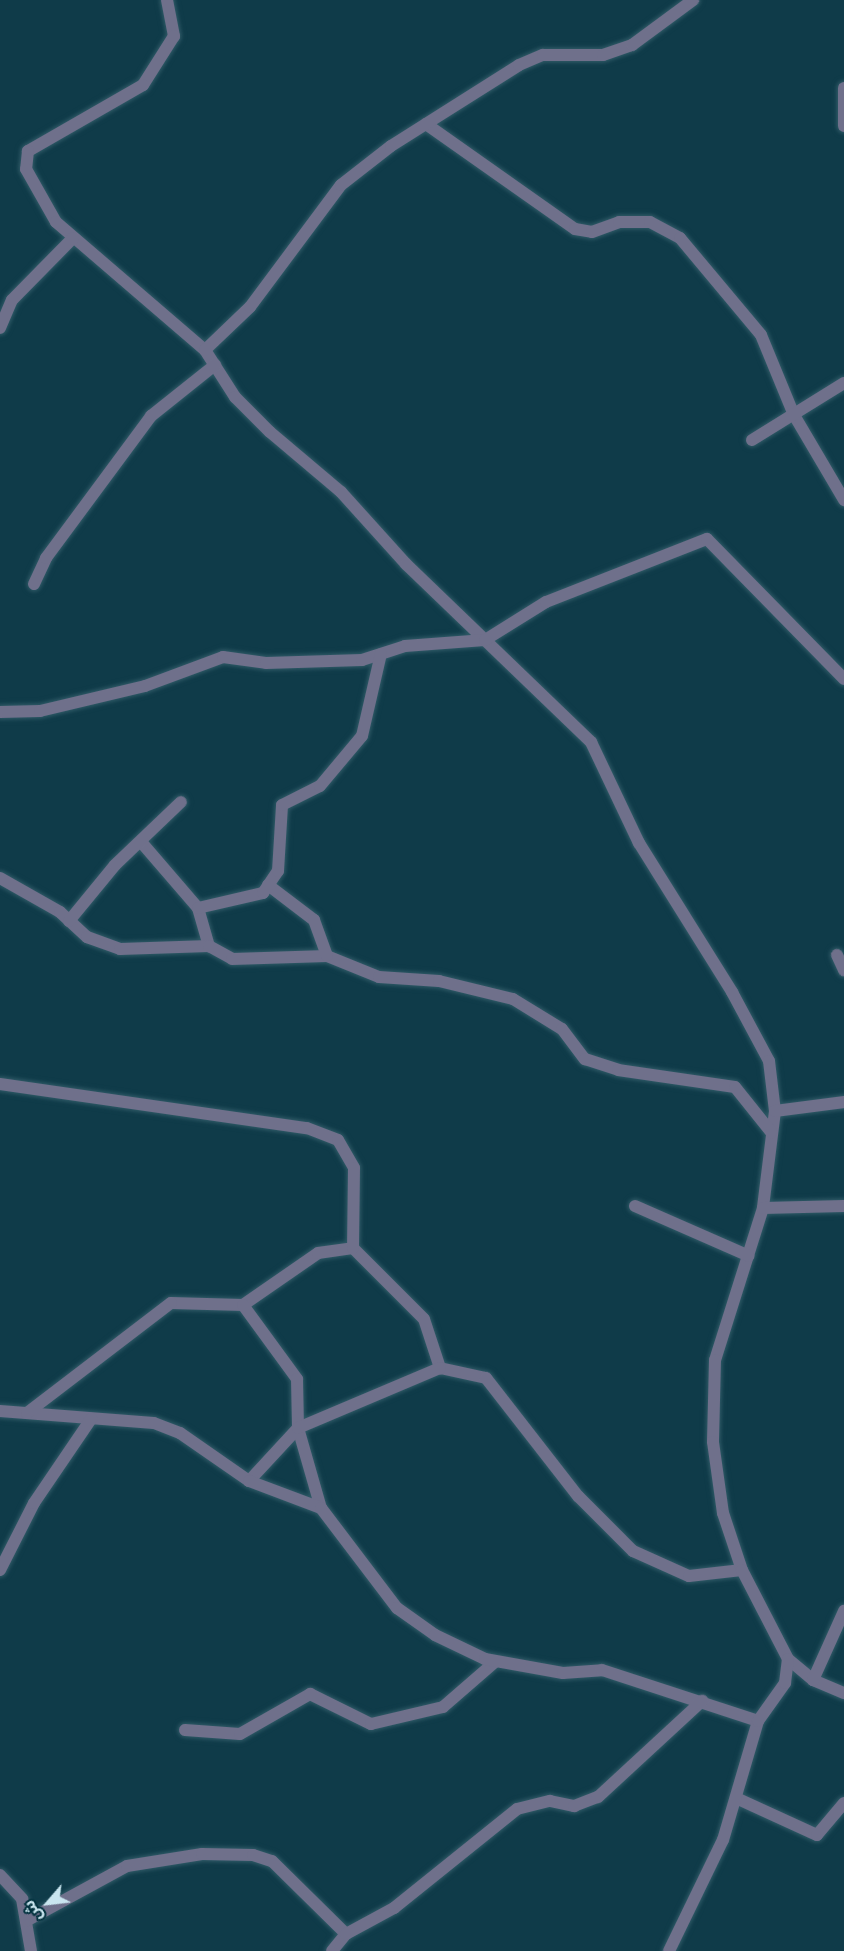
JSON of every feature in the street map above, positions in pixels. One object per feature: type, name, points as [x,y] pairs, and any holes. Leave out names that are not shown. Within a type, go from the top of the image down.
[{"type":"street","points":[[167,0],[174,36],[143,85],[28,151],[26,169],[38,194],[73,238],[205,350],[235,397],[270,432],[341,492],[406,564],[591,742],[639,843],[769,1061],[776,1111],[771,1132],[762,1208],[716,1360],[713,1442],[723,1513],[742,1570],[788,1659],[813,1680],[844,1693]]},
{"type":"street","points":[[205,350],[250,307],[341,185],[426,124],[543,55],[603,55],[632,45],[693,0]]},
{"type":"street","points":[[844,88],[844,126]]},
{"type":"street","points":[[426,124],[575,229],[592,232],[619,222],[650,222],[680,238],[761,335],[794,415],[844,500]]},
{"type":"street","points":[[0,328],[12,300],[73,238]]},
{"type":"street","points":[[34,584],[46,558],[151,416],[215,365]]},
{"type":"street","points":[[752,440],[844,383]]},
{"type":"street","points":[[0,712],[40,711],[133,688],[223,657],[266,663],[362,660],[405,646],[485,640],[546,602],[707,539],[844,679]]},
{"type":"street","points":[[198,908],[263,893],[281,855],[282,805],[320,786],[362,736],[381,654]]},
{"type":"street","points":[[69,921],[115,865],[142,843],[181,802]]},
{"type":"street","points":[[142,843],[198,908],[209,946]]},
{"type":"street","points":[[0,878],[69,921],[87,937],[120,949],[209,946],[232,959],[327,956],[379,977],[440,981],[513,999],[548,1018],[585,1059],[596,1063],[735,1087],[771,1132]]},
{"type":"street","points":[[268,885],[314,920],[327,956]]},
{"type":"street","points":[[837,955],[844,970]]},
{"type":"street","points":[[0,1084],[307,1128],[338,1140],[354,1168],[353,1248],[424,1318],[440,1368]]},
{"type":"street","points":[[776,1111],[844,1102]]},
{"type":"street","points":[[635,1206],[749,1256]]},
{"type":"street","points":[[762,1208],[844,1206]]},
{"type":"street","points":[[27,1413],[171,1303],[243,1305],[318,1253],[353,1248]]},
{"type":"street","points":[[243,1305],[297,1379],[298,1428],[321,1508],[398,1608],[435,1635],[495,1662],[563,1673],[602,1670],[758,1721]]},
{"type":"street","points":[[249,1481],[298,1428],[440,1368],[486,1378],[578,1496],[633,1551],[689,1576],[742,1570]]},
{"type":"street","points":[[0,1411],[154,1423],[180,1433],[249,1481],[321,1508]]},
{"type":"street","points":[[0,1569],[34,1503],[91,1419]]},
{"type":"street","points":[[813,1680],[844,1611]]},
{"type":"street","points":[[669,1951],[718,1850],[758,1721],[785,1683],[788,1659]]},
{"type":"street","points":[[185,1730],[240,1734],[310,1694],[371,1724],[443,1707],[495,1662]]},
{"type":"street","points":[[332,1951],[346,1934],[394,1908],[517,1809],[550,1801],[574,1806],[598,1797],[702,1701]]},
{"type":"street","points":[[736,1798],[817,1835],[844,1803]]},
{"type":"street","points":[[26,1922],[127,1866],[202,1854],[253,1855],[272,1862],[346,1934]]},
{"type":"street","points":[[0,1875],[22,1899],[31,1951]]}]
